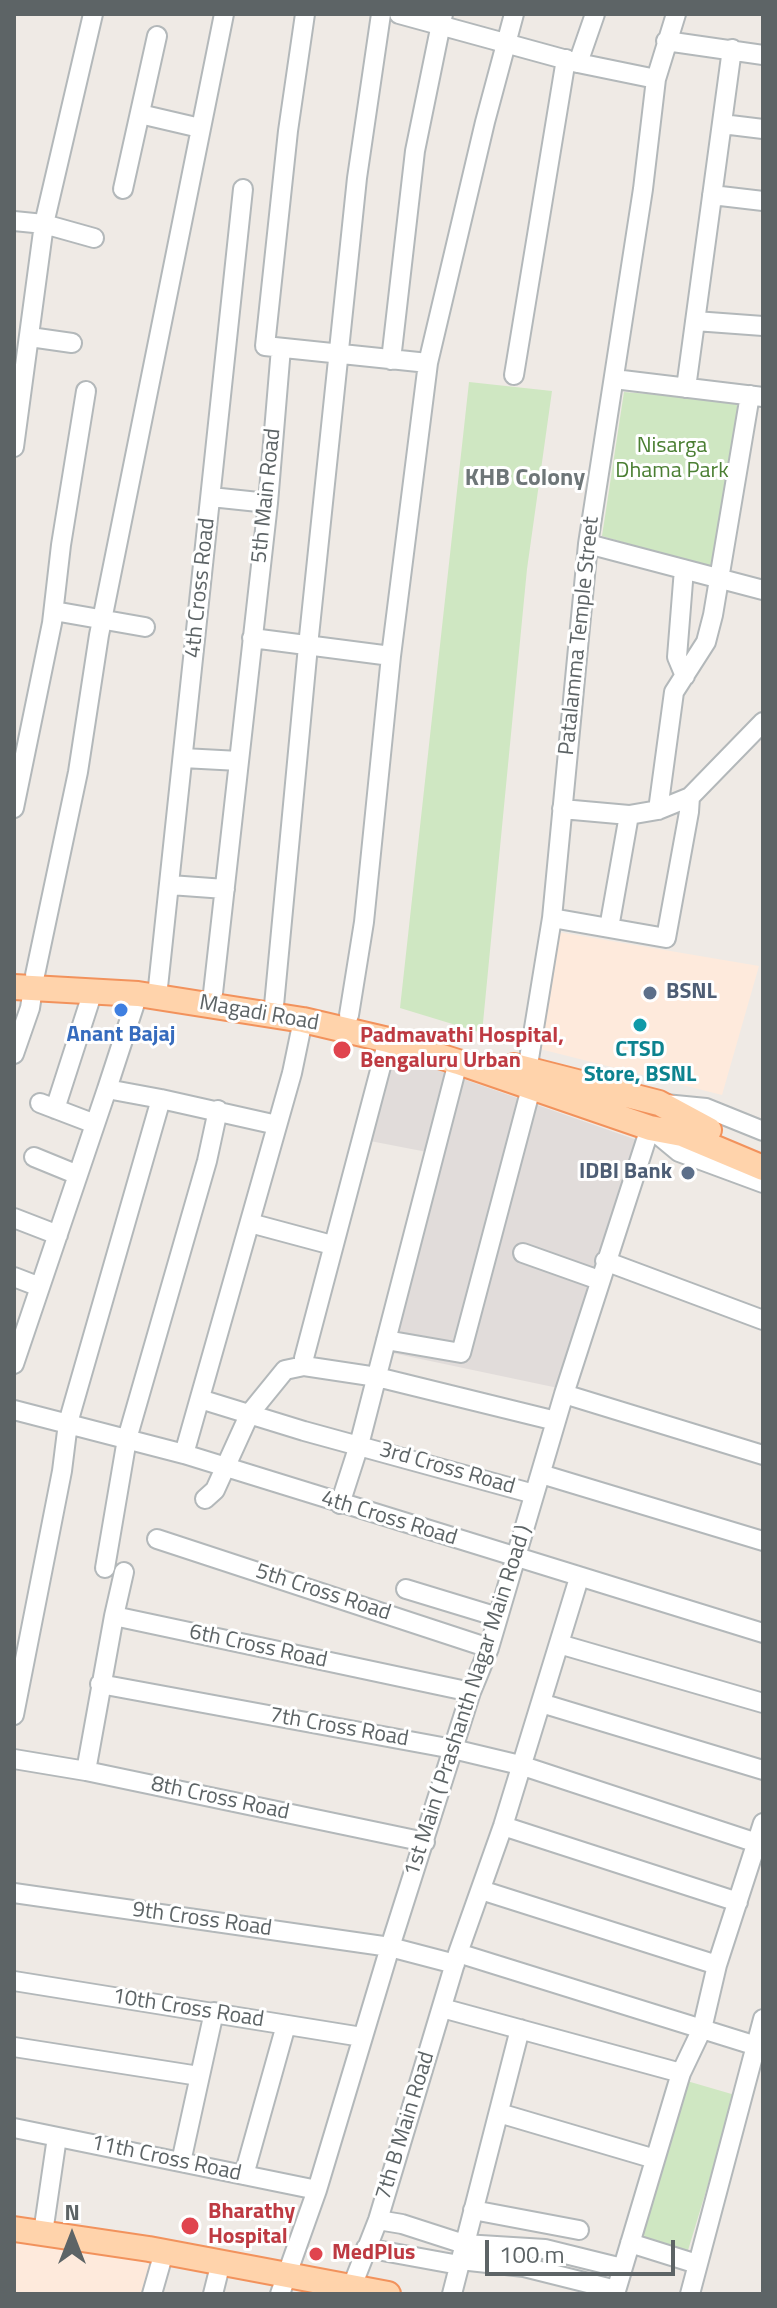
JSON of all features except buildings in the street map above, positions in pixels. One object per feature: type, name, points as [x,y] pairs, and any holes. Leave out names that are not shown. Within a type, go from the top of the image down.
[{"type":"main road","name":"Magadi Road","points":[[24,981],[213,993],[458,1062],[529,1079],[659,1103]]},
{"type":"main road","name":"Magadi Road","points":[[24,981],[93,991],[148,990],[274,1010],[349,1015],[529,1079],[650,1128]]},
{"type":"main road","points":[[659,1103],[698,1126],[763,1151]]},
{"type":"main road","points":[[650,1128],[682,1134],[763,1168]]},
{"type":"main road","points":[[14,2229],[221,2262],[283,2284],[388,2294]]},
{"type":"street","points":[[14,447],[44,224],[93,14]]},
{"type":"street","points":[[14,1054],[30,1008],[24,981],[78,772],[102,620],[224,14]]},
{"type":"street","points":[[305,14],[288,131],[265,346],[428,363]]},
{"type":"street","points":[[274,1010],[357,178],[381,14]]},
{"type":"street","points":[[399,14],[442,19],[505,42],[572,61],[656,79]]},
{"type":"street","points":[[349,1015],[364,922],[391,656],[428,363],[514,14]]},
{"type":"street","points":[[514,375],[572,61],[595,14]]},
{"type":"street","name":"Patalamma Temple Street","points":[[386,1340],[461,1353],[529,1079],[552,918],[588,544],[656,79],[676,14]]},
{"type":"street","points":[[391,360],[415,151],[442,19]]},
{"type":"street","points":[[123,189],[157,36]]},
{"type":"street","points":[[666,41],[763,55]]},
{"type":"street","points":[[686,388],[732,49]]},
{"type":"street","points":[[140,114],[200,128]]},
{"type":"street","points":[[722,124],[763,129]]},
{"type":"street","name":"4th Cross Road","points":[[14,1364],[18,1338],[40,1287],[107,1089],[148,990],[170,885],[243,189]]},
{"type":"street","points":[[712,195],[763,201]]},
{"type":"street","points":[[14,221],[44,224],[94,238]]},
{"type":"street","points":[[695,321],[763,326]]},
{"type":"street","points":[[30,337],[72,343]]},
{"type":"street","name":"5th Main Road","points":[[213,993],[268,503],[281,348]]},
{"type":"street","points":[[614,379],[756,396],[706,642],[674,692],[670,707],[658,810]]},
{"type":"street","points":[[14,808],[54,611],[61,545],[86,391]]},
{"type":"street","points":[[211,497],[268,503]]},
{"type":"street","points":[[588,544],[763,590]]},
{"type":"street","points":[[684,569],[677,657],[685,676]]},
{"type":"street","points":[[54,611],[145,627]]},
{"type":"street","points":[[252,638],[391,656]]},
{"type":"street","points":[[562,809],[629,815],[658,810],[690,797],[763,722]]},
{"type":"street","points":[[183,758],[239,761]]},
{"type":"street","points":[[552,918],[666,938],[690,797]]},
{"type":"street","points":[[609,928],[629,815]]},
{"type":"street","points":[[170,885],[225,889]]},
{"type":"street","points":[[93,991],[48,1106],[95,1124]]},
{"type":"street","points":[[184,1454],[292,1073],[303,1020]]},
{"type":"street","points":[[304,1366],[332,1245],[388,1040]]},
{"type":"street","points":[[340,1504],[359,1445],[458,1062]]},
{"type":"street","points":[[107,1089],[218,1110],[277,1125]]},
{"type":"street","points":[[14,1715],[62,1471],[68,1423],[161,1099]]},
{"type":"street","name":"Magadi Road","points":[[659,1103],[706,1108],[763,1131]]},
{"type":"street","points":[[86,1771],[114,1616],[114,1570],[127,1439],[207,1161],[218,1110]]},
{"type":"street","name":"Magadi Road","points":[[650,1128],[679,1152],[763,1183]]},
{"type":"street","name":"1st Main ( Prashanth Nagar Main Road )","points":[[283,2284],[317,2190],[390,1947],[517,1558],[599,1280],[650,1128]]},
{"type":"street","points":[[34,1157],[78,1175]]},
{"type":"street","points":[[14,1218],[58,1235]]},
{"type":"street","points":[[250,1223],[332,1245]]},
{"type":"street","points":[[523,1253],[599,1280]]},
{"type":"street","points":[[605,1261],[763,1320]]},
{"type":"street","points":[[14,1277],[40,1287]]},
{"type":"street","points":[[205,1499],[215,1490],[250,1413],[285,1370],[304,1366],[377,1377],[556,1421]]},
{"type":"street","points":[[564,1394],[763,1455]]},
{"type":"street","name":"3rd Cross Road","points":[[200,1399],[534,1494]]},
{"type":"street","name":"4th Cross Road","points":[[14,1410],[184,1454],[763,1633]]},
{"type":"street","points":[[541,1474],[763,1541]]},
{"type":"street","name":"5th Cross Road","points":[[157,1539],[489,1648]]},
{"type":"street","name":"7th B Main Road","points":[[350,2290],[378,2220],[457,1958],[503,1826],[579,1578]]},
{"type":"street","points":[[406,1589],[498,1617]]},
{"type":"street","name":"6th Cross Road","points":[[114,1616],[471,1692]]},
{"type":"street","points":[[559,1644],[763,1703]]},
{"type":"street","name":"7th Cross Road","points":[[100,1684],[453,1749],[520,1765],[760,1844]]},
{"type":"street","points":[[541,1703],[763,1770]]},
{"type":"street","name":"8th Cross Road","points":[[14,1759],[86,1771],[425,1842]]},
{"type":"street","points":[[366,2248],[461,2256],[524,2267],[615,2292],[681,2073],[702,2029],[717,1965],[760,1844],[763,1823]]},
{"type":"street","points":[[503,1826],[738,1902]]},
{"type":"street","points":[[481,1890],[717,1965]]},
{"type":"street","name":"9th Cross Road","points":[[14,1893],[457,1958]]},
{"type":"street","points":[[457,1958],[759,2047]]},
{"type":"street","name":"10th Cross Road","points":[[14,1981],[362,2037]]},
{"type":"street","points":[[442,2008],[681,2073]]},
{"type":"street","points":[[181,2162],[214,2012]]},
{"type":"street","points":[[690,2294],[759,2047],[763,2019]]},
{"type":"street","points":[[244,2175],[286,2025]]},
{"type":"street","points":[[452,2294],[520,2029]]},
{"type":"street","points":[[14,2047],[199,2076]]},
{"type":"street","points":[[499,2113],[655,2159]]},
{"type":"street","name":"11th Cross Road","points":[[14,2128],[317,2190]]},
{"type":"street","points":[[43,2233],[57,2137]]},
{"type":"street","points":[[473,2210],[579,2230]]},
{"type":"street","points":[[378,2220],[402,2224],[461,2256],[545,2249],[622,2268]]},
{"type":"street","points":[[630,2243],[697,2264]]},
{"type":"street","points":[[152,2294],[164,2252]]},
{"type":"street","points":[[213,2294],[221,2262]]},
{"type":"shaded area","name":"BSNL","points":[[558,932],[759,966],[722,1095],[540,1049]]},
{"type":"shaded area","points":[[389,1053],[637,1140],[558,1388],[378,1350],[427,1152],[365,1140]]},
{"type":"shaded area","points":[[14,2236],[157,2261],[147,2294],[14,2294]]},
{"type":"green space","points":[[469,382],[552,391],[527,569],[482,1033],[400,1008]]},
{"type":"green space","name":"Nisarga Dhama Park","points":[[624,392],[739,401],[713,569],[602,536]]},
{"type":"green space","points":[[687,2081],[735,2095],[686,2257],[639,2243]]},
{"type":"place","name":"BSNL","points":[[650,993]]},
{"type":"place","name":"Anant Bajaj","points":[[121,1010]]},
{"type":"place","name":"CTSD Store, BSNL","points":[[640,1025]]},
{"type":"place","name":"Padmavathi Hospital, Bengaluru Urban","points":[[342,1050]]},
{"type":"place","name":"IDBI Bank","points":[[688,1173]]},
{"type":"place","name":"Bharathy Hospital","points":[[190,2226]]},
{"type":"place","name":"MedPlus","points":[[316,2254]]},
{"type":"district","name":"KHB Colony","points":[[525,479]]}]
